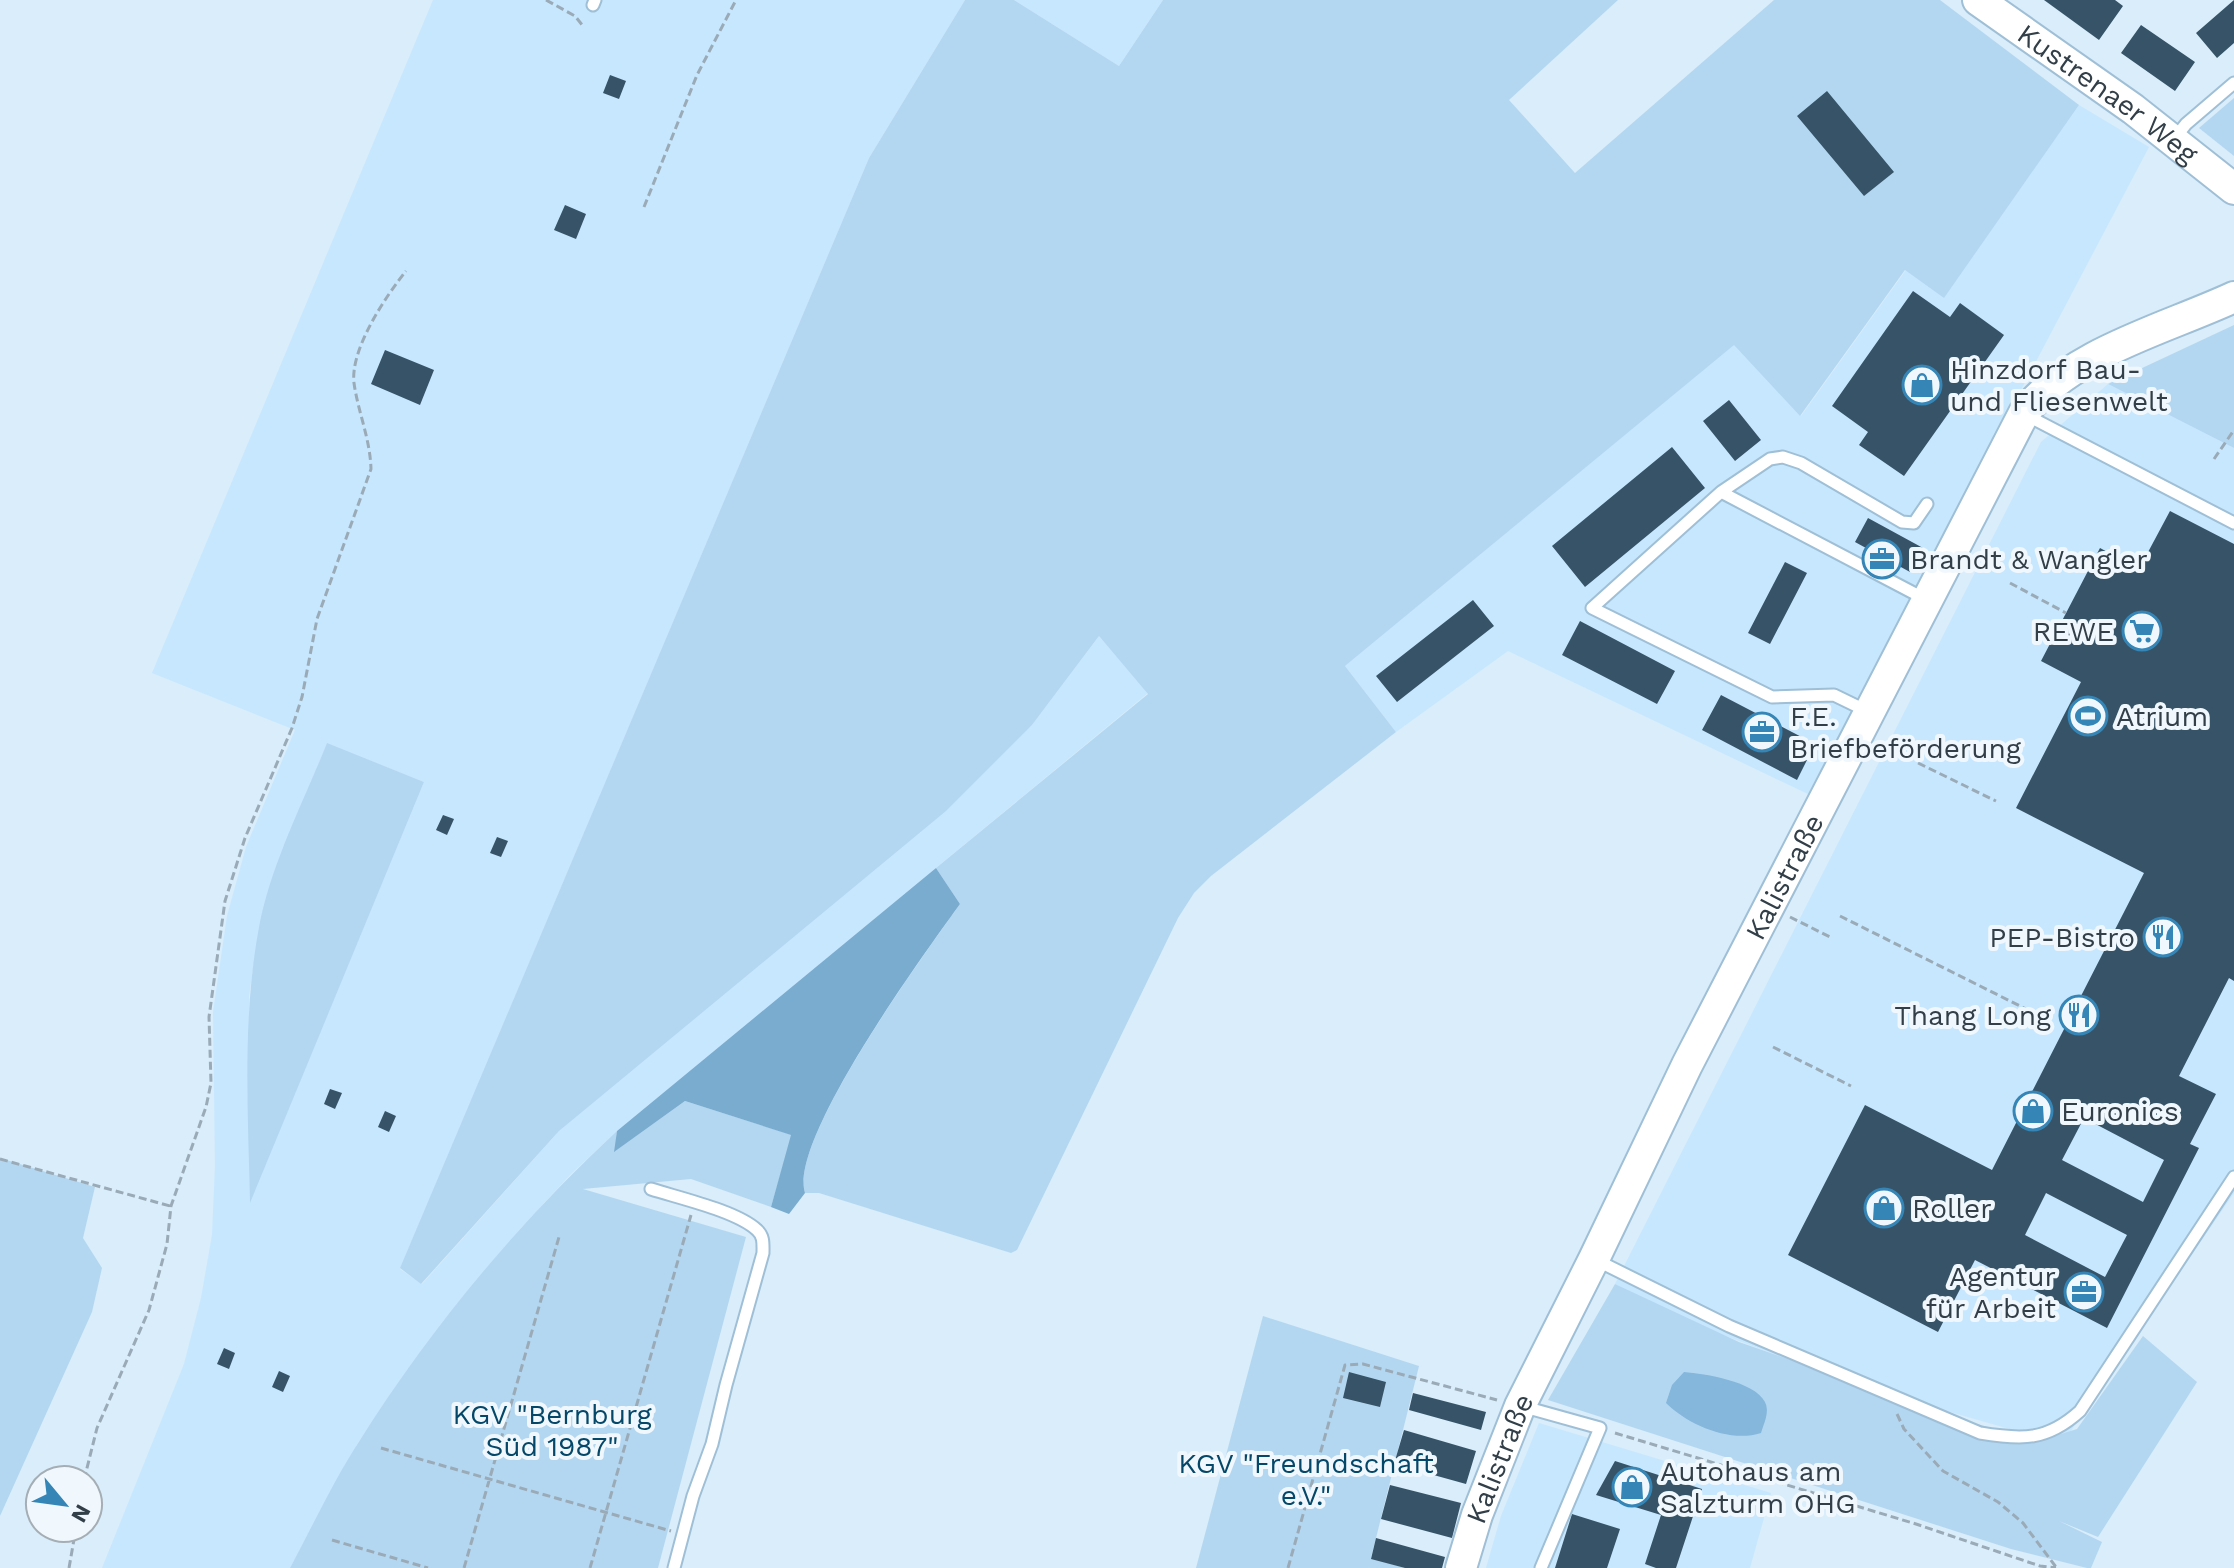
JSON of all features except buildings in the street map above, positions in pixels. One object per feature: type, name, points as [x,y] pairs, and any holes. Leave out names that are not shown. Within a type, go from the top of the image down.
[{"type":"street","name":"Kustrenaer Weg","points":[[1978,0],[2174,140],[2234,189]]},
{"type":"street","name":"Kalistraße","points":[[1461,1568],[1477,1515],[1520,1406],[1687,1065],[2024,413],[2052,383],[2086,363],[2234,297]]},
{"type":"lane","points":[[2174,140],[2186,124],[2234,83]]},
{"type":"lane","points":[[2024,413],[2234,523]]},
{"type":"lane","points":[[1869,712],[1834,695],[1772,697],[1592,608],[1721,492],[1770,459],[1783,457],[1801,463],[1902,522],[1914,523],[1927,504]]},
{"type":"lane","points":[[1721,492],[1927,600]]},
{"type":"lane","points":[[1594,1259],[1729,1326],[1980,1433],[2015,1439],[2043,1435],[2065,1424],[2080,1411],[2234,1177]]},
{"type":"lane","points":[[651,1189],[718,1211],[758,1230],[763,1238],[763,1253],[712,1444],[674,1568]]},
{"type":"lane","points":[[1520,1406],[1600,1428],[1541,1568]]},
{"type":"path","points":[[546,0],[575,16],[583,26]]},
{"type":"path","points":[[644,207],[701,66],[736,0]]},
{"type":"path","points":[[88,1464],[97,1428],[149,1310],[167,1244],[171,1206],[206,1107],[211,1083],[209,1017],[225,901],[245,838],[292,728],[302,697],[317,619],[371,469],[371,447],[354,380],[357,358],[385,297],[406,271]]},
{"type":"path","points":[[2214,459],[2234,430]]},
{"type":"path","points":[[2010,583],[2066,613]]},
{"type":"path","points":[[1918,763],[1996,801]]},
{"type":"path","points":[[1769,907],[1830,937]]},
{"type":"path","points":[[1840,916],[2044,1018]]},
{"type":"path","points":[[1773,1047],[1851,1086]]},
{"type":"path","points":[[0,1159],[171,1206]]},
{"type":"path","points":[[590,1568],[693,1203]]},
{"type":"path","points":[[464,1568],[559,1237]]},
{"type":"path","points":[[1288,1568],[1345,1365],[1363,1364],[1520,1406]]},
{"type":"path","points":[[1888,1392],[1904,1429],[1943,1471],[2006,1509],[2023,1523],[2057,1568]]},
{"type":"path","points":[[1600,1428],[1916,1524],[2040,1566],[2057,1568]]},
{"type":"path","points":[[381,1448],[682,1534]]},
{"type":"path","points":[[332,1540],[428,1568]]},
{"type":"path","points":[[69,1568],[73,1544]]},
{"type":"shaded area","points":[[433,0],[965,0],[869,158],[400,1269],[422,1284],[559,1131],[1032,725],[1099,636],[1148,693],[617,1131],[570,1175],[521,1228],[359,1441],[290,1568],[102,1568],[184,1364],[201,1298],[212,1235],[215,1166],[213,1012],[227,916],[246,847],[295,730],[152,673]],"holes":[[[327,744],[424,782],[250,1201],[249,996],[260,924],[280,857]]]},
{"type":"shaded area","points":[[1014,0],[1163,0],[1119,66]]},
{"type":"shaded area","points":[[2079,105],[2149,147],[1808,794],[1508,651],[1396,732],[1345,666],[1734,344],[1801,416],[1906,270],[1944,297]]},
{"type":"shaded area","points":[[2108,384],[2234,448],[2234,1193],[2062,1444],[1852,1384],[1689,1322],[1615,1284],[2041,442]]},
{"type":"shaded area","points":[[936,868],[960,904],[863,1046],[838,1091],[817,1132],[805,1167],[805,1193],[789,1214],[771,1207],[791,1135],[685,1101],[614,1152],[617,1131]]},
{"type":"shaded area","points":[[1684,1372],[1728,1380],[1759,1395],[1767,1410],[1761,1433],[1723,1434],[1698,1425],[1675,1411],[1666,1403],[1672,1385]]},
{"type":"shaded area","points":[[1539,1423],[1771,1493],[1750,1568],[1486,1568],[1501,1516]]},
{"type":"green space","points":[[965,0],[1014,0],[1119,66],[1163,0],[1618,0],[1509,100],[1575,173],[1774,0],[1940,0],[2079,105],[1944,298],[1905,270],[1800,416],[1734,345],[1345,666],[1396,732],[1211,876],[1194,893],[1178,918],[1017,1250],[1011,1253],[819,1193],[805,1193],[805,1167],[817,1132],[863,1047],[960,904],[936,868],[1148,694],[1099,636],[1032,725],[946,811],[559,1131],[421,1284],[400,1268],[869,158]]},
{"type":"green space","points":[[2234,98],[2234,156],[2199,128]]},
{"type":"green space","points":[[2234,325],[2234,448],[2108,384]]},
{"type":"green space","points":[[327,743],[424,782],[250,1203],[248,1030],[259,927],[279,857]]},
{"type":"green space","name":"KGV \"Bernburg Süd 1987\"","points":[[685,1101],[792,1135],[771,1207],[691,1179],[583,1189],[746,1237],[658,1568],[290,1568],[360,1440],[417,1357],[478,1277],[545,1202],[617,1131],[615,1151]]},
{"type":"green space","points":[[0,1158],[95,1187],[83,1238],[102,1268],[92,1312],[0,1516]]},
{"type":"green space","points":[[1615,1284],[1739,1342],[1966,1421],[2010,1433],[2048,1438],[2077,1429],[2143,1336],[2197,1382],[2098,1537],[2059,1521],[2102,1542],[2091,1568],[2087,1568],[2011,1549],[1548,1400]]},
{"type":"green space","name":"KGV \"Freundschaft e.V.\"","points":[[1263,1316],[1419,1366],[1371,1558],[1405,1568],[1196,1568]]},
{"type":"place","name":"Hinzdorf Bau- und Fliesenwelt","points":[[1922,385]]},
{"type":"place","name":"Brandt & Wangler","points":[[1882,559]]},
{"type":"place","name":"REWE","points":[[2142,631]]},
{"type":"place","name":"Atrium","points":[[2088,716]]},
{"type":"place","name":"F.E. Briefbeförderung","points":[[1762,732]]},
{"type":"place","name":"PEP-Bistro","points":[[2163,937]]},
{"type":"place","name":"Thang Long","points":[[2079,1015]]},
{"type":"place","name":"Euronics","points":[[2033,1111]]},
{"type":"place","name":"Roller","points":[[1884,1208]]},
{"type":"place","name":"Agentur für Arbeit","points":[[2084,1292]]},
{"type":"place","name":"Autohaus am Salzturm OHG","points":[[1632,1487]]}]
